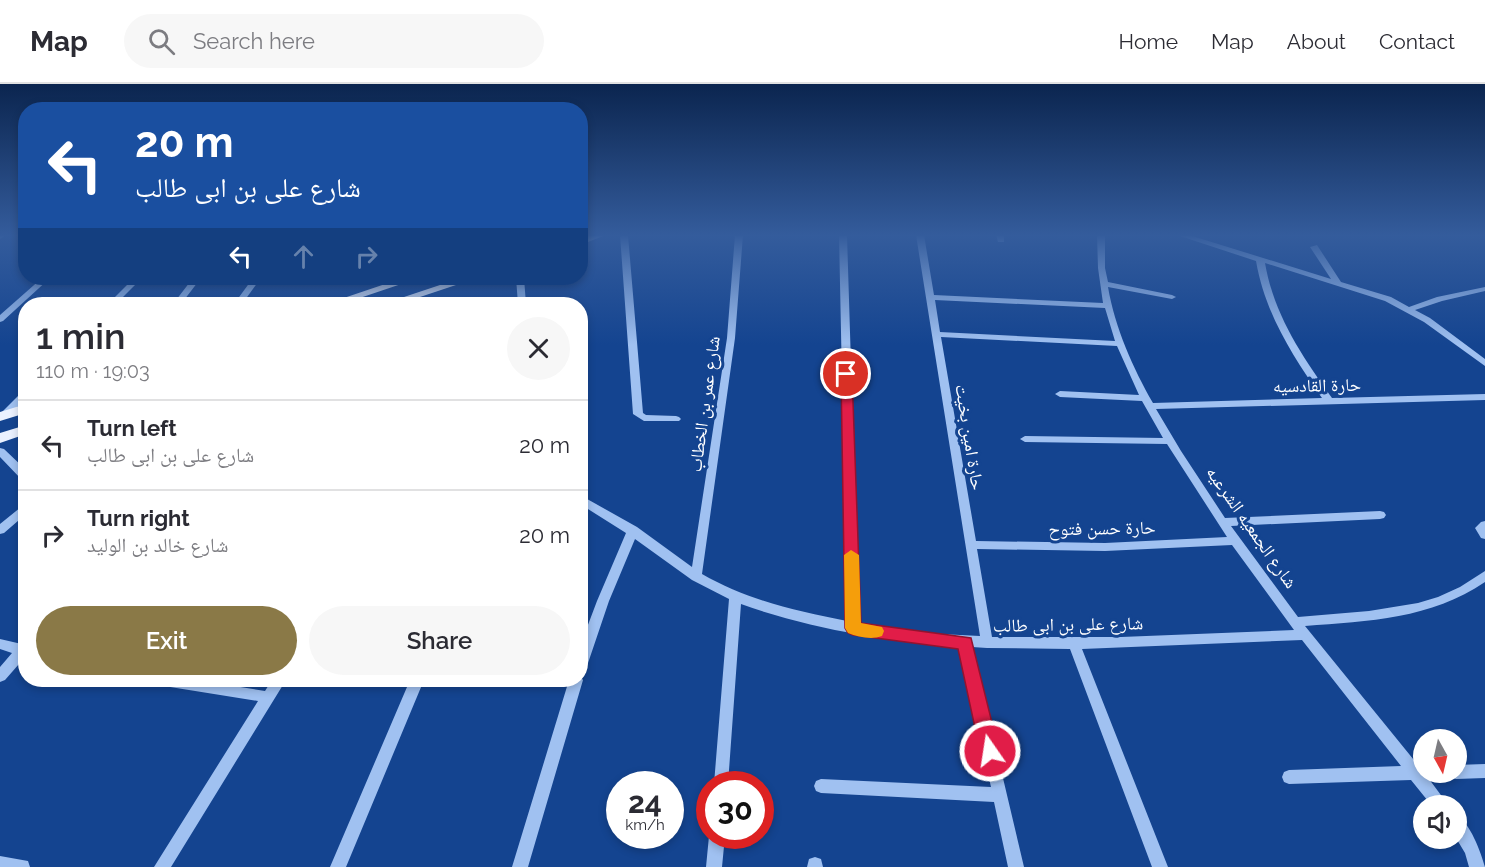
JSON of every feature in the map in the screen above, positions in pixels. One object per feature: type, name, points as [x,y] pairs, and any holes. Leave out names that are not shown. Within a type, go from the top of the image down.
[{"type":"main road","points":[[353,297],[390,285]]},
{"type":"main road","points":[[411,297],[449,285]]},
{"type":"main road","points":[[368,292],[373,297]]},
{"type":"main road","points":[[2,416],[18,411]]},
{"type":"main road","points":[[0,438],[18,432]]},
{"type":"street","points":[[627,272],[638,414],[644,418],[676,419]]},
{"type":"street","name":"شارع عمر بن الخطاب","points":[[696,577],[728,365],[736,272]]},
{"type":"street","points":[[844,272],[853,628]]},
{"type":"street","name":"حارة امين بخيت","points":[[926,272],[987,643]]},
{"type":"street","name":"شارع الجمعيه الشرعيه","points":[[1102,272],[1108,306],[1120,344],[1170,441],[1234,541],[1303,634],[1413,761]]},
{"type":"street","points":[[1261,272],[1263,286],[1287,338],[1329,401]]},
{"type":"street","points":[[1302,272],[1411,309],[1485,363]]},
{"type":"street","points":[[1330,272],[1337,282]]},
{"type":"street","points":[[1103,284],[1172,297]]},
{"type":"street","points":[[24,297],[37,285]]},
{"type":"street","points":[[119,297],[131,285]]},
{"type":"street","points":[[182,297],[192,285]]},
{"type":"street","points":[[1411,309],[1440,298],[1485,289]]},
{"type":"street","points":[[930,297],[1108,306]]},
{"type":"street","points":[[0,319],[18,303]]},
{"type":"street","points":[[936,334],[1120,344]]},
{"type":"street","name":"حارة القادسيه","points":[[1060,394],[1148,402],[1485,398]]},
{"type":"street","points":[[2,416],[18,401]]},
{"type":"street","points":[[1025,439],[1170,441]]},
{"type":"street","points":[[0,451],[18,469]]},
{"type":"street","name":"شارع على بن ابى طالب","points":[[588,504],[633,530],[696,577],[735,597],[792,614],[853,628],[965,643],[1074,644],[1303,634]]},
{"type":"street","points":[[0,530],[18,514]]},
{"type":"street","points":[[1222,522],[1380,515]]},
{"type":"street","points":[[1485,525],[1481,528],[1485,535]]},
{"type":"street","points":[[588,643],[633,530]]},
{"type":"street","name":"حارة حسن فتوح","points":[[971,544],[1105,547],[1234,541]]},
{"type":"street","points":[[1294,622],[1410,611],[1462,593],[1485,576]]},
{"type":"street","points":[[722,771],[735,597]]},
{"type":"street","points":[[965,643],[1016,867]]},
{"type":"street","points":[[0,644],[18,649]]},
{"type":"street","points":[[1074,644],[1160,867]]},
{"type":"street","points":[[0,676],[18,657]]},
{"type":"street","points":[[207,687],[268,697]]},
{"type":"street","points":[[162,867],[274,687]]},
{"type":"street","points":[[338,867],[414,687]]},
{"type":"street","points":[[520,867],[574,687]]},
{"type":"street","points":[[1467,772],[1485,771]]},
{"type":"street","points":[[1289,777],[1413,773]]},
{"type":"street","points":[[821,786],[999,795]]},
{"type":"street","points":[[1467,842],[1477,867]]},
{"type":"street","points":[[714,867],[716,849]]},
{"type":"street","points":[[0,864],[22,867]]},
{"type":"slow traffic","points":[[851,555],[853,628],[876,631]]},
{"type":"route","points":[[846,374],[853,628],[965,643],[990,751]]}]
